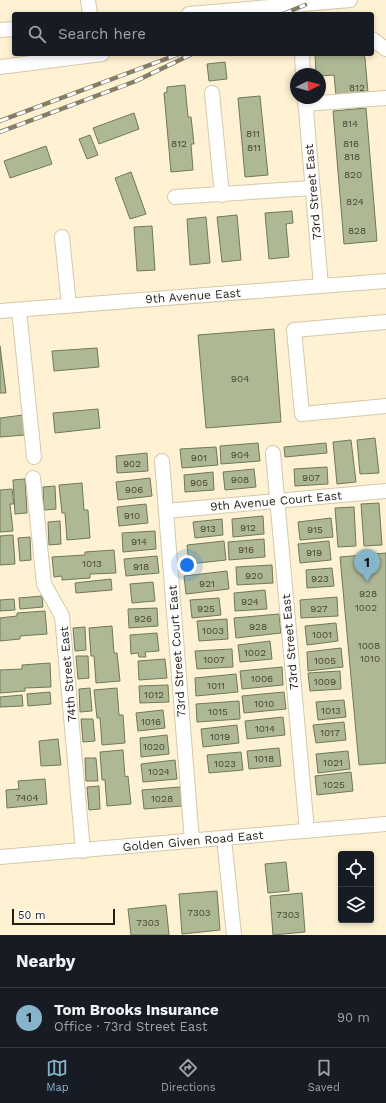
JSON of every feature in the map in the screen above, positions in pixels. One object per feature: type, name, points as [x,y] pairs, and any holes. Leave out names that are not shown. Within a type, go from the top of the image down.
[{"type":"street","points":[[88,0],[90,12]]},
{"type":"street","points":[[233,12],[298,9],[314,2],[350,0]]},
{"type":"street","points":[[0,30],[12,29]]},
{"type":"street","points":[[374,40],[386,49]]},
{"type":"street","points":[[0,68],[87,56]]},
{"type":"street","points":[[302,56],[303,68]]},
{"type":"street","points":[[212,93],[222,195]]},
{"type":"street","points":[[326,100],[386,98]]},
{"type":"street","name":"73rd Street East","points":[[305,104],[321,286]]},
{"type":"street","points":[[175,197],[312,188]]},
{"type":"street","points":[[62,237],[69,306]]},
{"type":"street","name":"9th Avenue East","points":[[0,311],[386,281]]},
{"type":"street","points":[[19,310],[34,457]]},
{"type":"street","points":[[386,322],[294,330],[302,414],[386,406]]},
{"type":"street","name":"73rd Street East","points":[[273,453],[307,831]]},
{"type":"street","name":"73rd Street Court East","points":[[162,461],[192,841]]},
{"type":"street","name":"74th Street East","points":[[33,478],[44,584],[62,616],[83,851]]},
{"type":"street","name":"9th Avenue Court East","points":[[166,511],[386,491]]},
{"type":"street","name":"Golden Given Road East","points":[[0,857],[386,824]]},
{"type":"street","points":[[224,838],[234,935]]},
{"type":"building","points":[[315,56],[364,56],[368,93],[336,96],[334,75],[326,76],[326,68],[316,68]]},
{"type":"building","points":[[225,62],[227,79],[209,81],[207,64]]},
{"type":"building","points":[[185,85],[188,117],[191,117],[194,144],[191,144],[193,170],[171,172],[164,93],[167,92],[167,87]]},
{"type":"building","points":[[260,96],[268,175],[245,177],[238,98]]},
{"type":"building","points":[[366,108],[377,241],[344,244],[333,111]]},
{"type":"building","points":[[134,113],[139,129],[99,144],[93,128]]},
{"type":"building","points":[[90,135],[98,155],[87,159],[79,139]]},
{"type":"building","points":[[46,146],[52,164],[10,178],[4,161]]},
{"type":"building","points":[[131,172],[146,214],[130,219],[115,178]]},
{"type":"building","points":[[292,211],[293,223],[286,224],[289,257],[269,259],[265,213]]},
{"type":"building","points":[[237,215],[241,260],[222,262],[217,217]]},
{"type":"building","points":[[206,217],[210,263],[190,265],[187,219]]},
{"type":"building","points":[[152,226],[155,270],[137,271],[134,227]]},
{"type":"building","points":[[274,329],[281,422],[206,428],[198,335]]},
{"type":"building","points":[[0,346],[6,393],[0,393]]},
{"type":"building","points":[[97,348],[99,367],[54,371],[52,351]]},
{"type":"building","points":[[98,409],[100,428],[55,433],[53,413]]},
{"type":"building","points":[[23,415],[25,435],[0,437],[0,418]]},
{"type":"building","points":[[375,438],[379,473],[360,474],[357,440]]},
{"type":"building","points":[[351,440],[356,482],[337,484],[333,442]]},
{"type":"building","points":[[258,443],[260,461],[221,464],[220,446]]},
{"type":"building","points":[[326,443],[327,453],[285,457],[284,447]]},
{"type":"building","points":[[216,447],[218,465],[182,468],[180,449]]},
{"type":"building","points":[[147,453],[148,471],[117,473],[116,456]]},
{"type":"building","points":[[327,467],[328,484],[295,486],[294,469]]},
{"type":"building","points":[[254,469],[256,487],[225,490],[223,472]]},
{"type":"building","points":[[213,472],[214,490],[185,492],[184,475]]},
{"type":"building","points":[[150,478],[152,496],[118,500],[116,482]]},
{"type":"building","points":[[25,479],[27,513],[15,514],[13,480]]},
{"type":"building","points":[[82,483],[84,510],[88,510],[90,538],[67,540],[65,513],[62,513],[59,485]]},
{"type":"building","points":[[55,486],[56,509],[44,510],[43,487]]},
{"type":"building","points":[[12,489],[14,504],[10,504],[13,531],[0,532],[0,490]]},
{"type":"building","points":[[379,503],[382,545],[364,546],[361,504]]},
{"type":"building","points":[[146,504],[148,523],[119,526],[117,507]]},
{"type":"building","points":[[354,507],[356,546],[338,547],[335,508]]},
{"type":"building","points":[[263,516],[264,534],[233,537],[232,519]]},
{"type":"building","points":[[331,518],[333,537],[300,540],[298,522]]},
{"type":"building","points":[[222,519],[223,535],[195,538],[193,522]]},
{"type":"building","points":[[60,521],[61,544],[49,545],[48,522]]},
{"type":"building","points":[[155,531],[156,549],[123,552],[122,533]]},
{"type":"building","points":[[13,535],[15,564],[0,565],[0,536]]},
{"type":"building","points":[[30,537],[31,560],[20,561],[18,538]]},
{"type":"building","points":[[264,539],[265,557],[229,560],[228,542]]},
{"type":"building","points":[[224,541],[226,560],[189,564],[187,545]]},
{"type":"building","points":[[329,541],[331,560],[300,563],[298,544]]},
{"type":"building","points":[[114,550],[116,573],[90,574],[90,578],[62,580],[62,576],[54,577],[52,557],[85,555],[85,552]]},
{"type":"building","points":[[386,553],[386,763],[359,765],[340,557]]},
{"type":"building","points":[[157,556],[159,573],[126,576],[124,559]]},
{"type":"building","points":[[272,565],[273,583],[237,585],[236,567]]},
{"type":"building","points":[[332,568],[334,586],[307,588],[306,570]]},
{"type":"building","points":[[227,571],[229,589],[186,594],[184,576]]},
{"type":"building","points":[[111,579],[112,590],[76,593],[75,583]]},
{"type":"building","points":[[153,582],[155,601],[132,603],[130,584]]},
{"type":"building","points":[[265,590],[267,609],[235,611],[234,593]]},
{"type":"building","points":[[42,596],[43,607],[20,609],[19,598]]},
{"type":"building","points":[[337,597],[338,616],[301,618],[300,600]]},
{"type":"building","points":[[219,598],[221,615],[192,618],[190,600]]},
{"type":"building","points":[[14,599],[15,610],[0,611],[0,600]]},
{"type":"building","points":[[157,608],[158,626],[129,628],[128,609]]},
{"type":"building","points":[[45,611],[47,634],[20,636],[20,639],[0,641],[0,618],[17,616],[17,613]]},
{"type":"building","points":[[279,614],[281,633],[236,638],[234,618]]},
{"type":"building","points":[[227,619],[228,639],[199,641],[197,621]]},
{"type":"building","points":[[336,623],[338,641],[307,645],[305,626]]},
{"type":"building","points":[[112,626],[114,653],[117,653],[120,681],[96,683],[94,656],[91,656],[89,628]]},
{"type":"building","points":[[85,627],[86,650],[75,651],[73,628]]},
{"type":"building","points":[[157,633],[159,651],[145,652],[146,657],[139,657],[138,653],[131,654],[130,635]]},
{"type":"building","points":[[270,641],[272,659],[240,662],[238,645]]},
{"type":"building","points":[[341,648],[343,667],[308,671],[307,652]]},
{"type":"building","points":[[232,649],[233,667],[197,669],[195,651]]},
{"type":"building","points":[[76,656],[88,656],[89,678],[78,679]]},
{"type":"building","points":[[165,659],[167,678],[139,680],[138,661]]},
{"type":"building","points":[[50,663],[51,687],[25,688],[25,691],[0,693],[0,670],[22,669],[22,665]]},
{"type":"building","points":[[282,667],[283,685],[242,689],[240,671]]},
{"type":"building","points":[[340,671],[341,689],[310,691],[308,673]]},
{"type":"building","points":[[236,674],[238,692],[196,696],[195,678]]},
{"type":"building","points":[[168,685],[169,702],[140,703],[139,686]]},
{"type":"building","points":[[90,688],[92,711],[80,712],[79,689]]},
{"type":"building","points":[[117,688],[119,715],[123,715],[125,743],[102,745],[100,718],[97,718],[94,690]]},
{"type":"building","points":[[50,692],[51,704],[28,706],[27,694]]},
{"type":"building","points":[[284,692],[286,709],[244,713],[242,696]]},
{"type":"building","points":[[22,695],[23,706],[0,707],[0,697]]},
{"type":"building","points":[[344,700],[346,717],[318,720],[316,702]]},
{"type":"building","points":[[239,701],[240,719],[197,722],[196,704]]},
{"type":"building","points":[[163,710],[165,728],[138,731],[136,713]]},
{"type":"building","points":[[283,717],[285,735],[247,739],[245,721]]},
{"type":"building","points":[[81,719],[93,719],[95,741],[83,742]]},
{"type":"building","points":[[344,722],[346,740],[316,743],[313,725]]},
{"type":"building","points":[[237,725],[239,743],[203,747],[201,729]]},
{"type":"building","points":[[167,735],[169,754],[141,757],[140,738]]},
{"type":"building","points":[[58,739],[61,765],[41,766],[39,741]]},
{"type":"building","points":[[279,748],[281,766],[249,769],[247,751]]},
{"type":"building","points":[[123,750],[125,777],[128,776],[131,804],[107,806],[105,780],[102,780],[100,752]]},
{"type":"building","points":[[348,751],[350,769],[318,773],[316,754]]},
{"type":"building","points":[[241,752],[243,770],[209,773],[207,755]]},
{"type":"building","points":[[85,758],[96,758],[98,781],[86,781]]},
{"type":"building","points":[[175,760],[177,779],[143,782],[141,764]]},
{"type":"building","points":[[351,772],[353,791],[317,795],[315,776]]},
{"type":"building","points":[[45,779],[47,804],[7,808],[6,790],[19,789],[18,781]]},
{"type":"building","points":[[99,786],[100,809],[89,810],[87,787]]},
{"type":"building","points":[[180,787],[182,806],[144,809],[142,790]]},
{"type":"building","points":[[286,862],[289,891],[268,893],[265,864]]},
{"type":"building","points":[[217,891],[220,930],[182,934],[179,894]]},
{"type":"building","points":[[302,893],[305,932],[273,935],[270,896]]},
{"type":"building","points":[[166,905],[169,935],[131,935],[128,909]]},
{"type":"railway","points":[[288,12],[305,5]]},
{"type":"railway","points":[[0,121],[174,56]]},
{"type":"railway","points":[[0,132],[136,81],[188,56]]},
{"type":"place","name":"Tom Brooks Insurance","points":[[367,582]]}]
